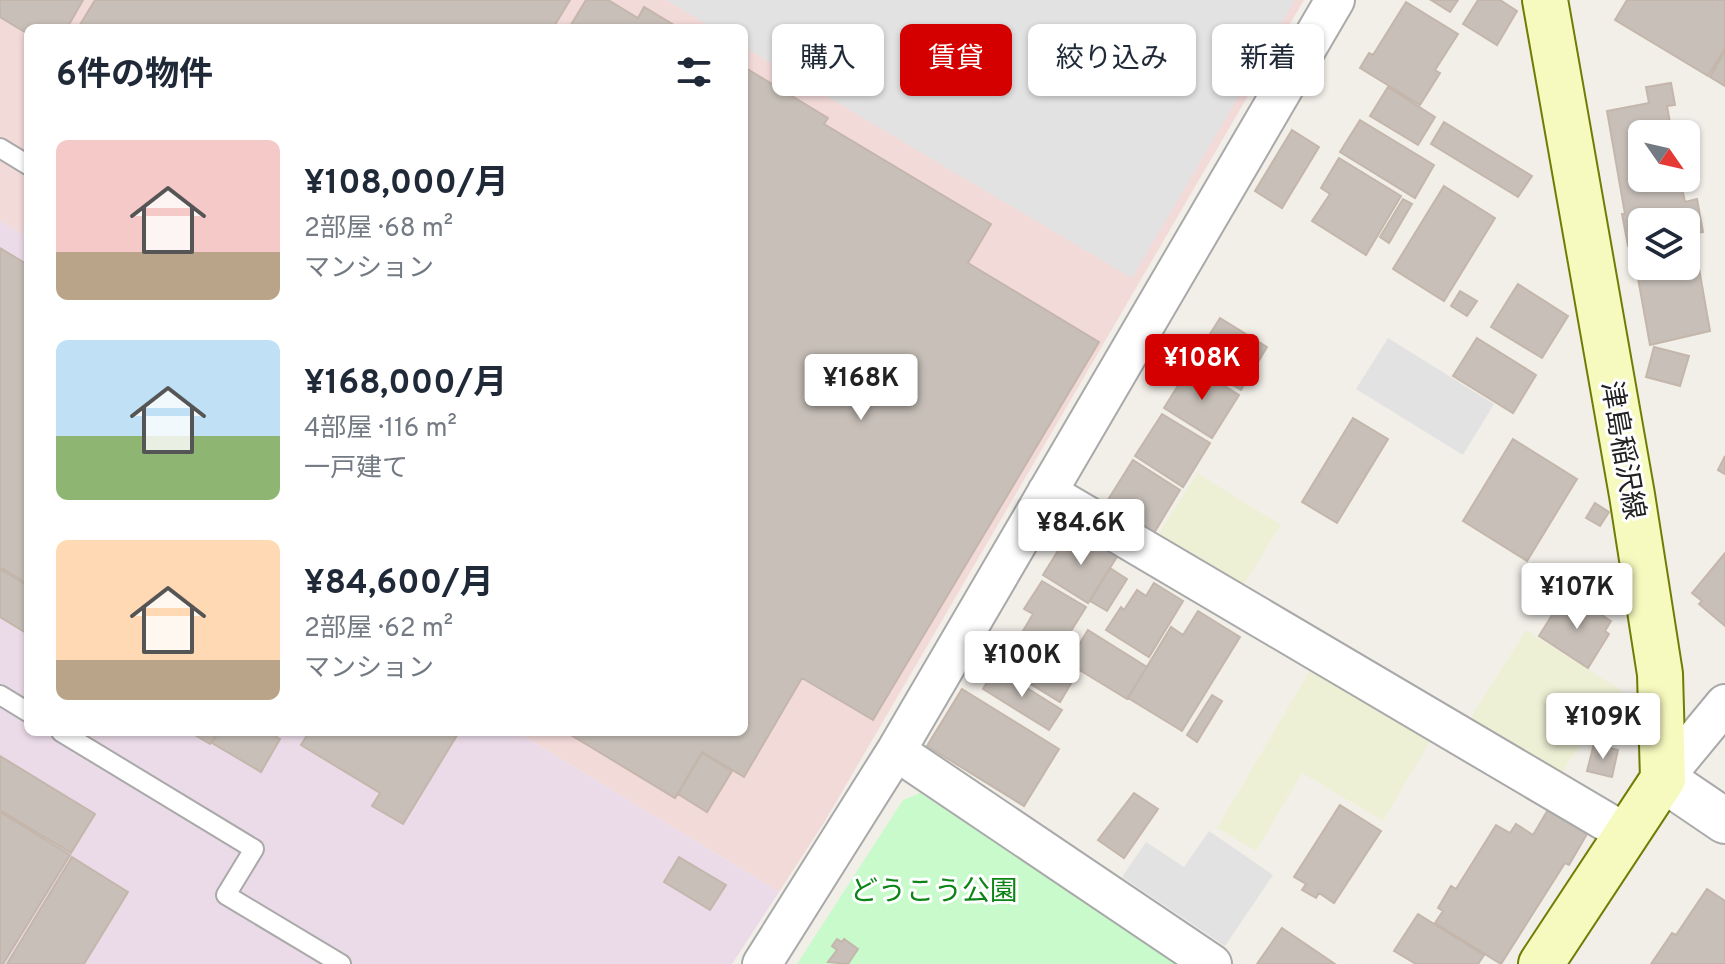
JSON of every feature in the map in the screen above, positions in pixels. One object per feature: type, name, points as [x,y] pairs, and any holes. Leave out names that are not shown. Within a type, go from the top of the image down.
[{"type":"main road","name":"津島稲沢線","points":[[1545,0],[1630,480],[1657,659],[1663,779]]},
{"type":"main road","points":[[1541,964],[1663,779]]},
{"type":"street","points":[[762,964],[896,751],[1335,0]]},
{"type":"street","points":[[1047,492],[1627,834]]},
{"type":"street","points":[[1725,704],[1663,779],[1725,821]]},
{"type":"street","points":[[896,751],[1212,964]]},
{"type":"lane","points":[[0,148],[24,163]]},
{"type":"lane","points":[[0,695],[24,710]]},
{"type":"lane","points":[[68,736],[254,849],[226,895],[341,964]]},
{"type":"shaded area","points":[[0,0],[1304,0],[1290,24],[1212,24],[1212,96],[1248,96],[825,821],[779,892],[524,736],[748,736],[748,24],[24,24],[24,236],[0,221]]},
{"type":"shaded area","points":[[666,0],[1295,0],[1281,24],[1212,24],[1212,96],[1239,96],[1132,278],[826,96],[884,96],[884,24],[772,24],[772,64],[748,49],[748,24],[706,24]]},
{"type":"shaded area","points":[[0,221],[24,236],[24,736],[524,736],[779,892],[732,964],[0,964]]},
{"type":"shaded area","points":[[1388,338],[1494,404],[1463,455],[1356,389]]},
{"type":"shaded area","points":[[1209,831],[1273,875],[1225,946],[1122,877],[1146,842],[1184,867]]},
{"type":"green space","points":[[1197,473],[1281,525],[1239,592],[1155,540]]},
{"type":"green space","points":[[1526,630],[1624,692],[1595,737],[1588,733],[1557,780],[1466,725]]},
{"type":"green space","points":[[1316,660],[1436,731],[1383,821],[1302,773],[1256,851],[1217,828]]},
{"type":"green space","name":"どうこう公園","points":[[920,793],[1183,964],[797,964],[903,800]]},
{"type":"building","points":[[0,0],[83,0],[69,24],[24,24],[24,32],[0,17]]},
{"type":"building","points":[[95,0],[570,0],[555,24],[80,24]]},
{"type":"building","points":[[586,0],[608,0],[638,18],[644,7],[672,24],[571,24]]},
{"type":"building","points":[[1431,0],[1458,0],[1450,12]]},
{"type":"building","points":[[1478,0],[1500,0],[1517,11],[1497,45],[1463,24]]},
{"type":"building","points":[[1627,0],[1725,0],[1725,48],[1708,76],[1615,20]]},
{"type":"building","points":[[1406,2],[1458,34],[1435,70],[1440,73],[1420,105],[1360,68],[1369,53],[1373,55]]},
{"type":"building","points":[[1725,51],[1725,86],[1710,77]]},
{"type":"building","points":[[748,69],[772,84],[772,96],[792,96],[828,118],[824,124],[991,224],[968,263],[1099,342],[873,720],[802,678],[744,777],[702,752],[675,798],[573,736],[748,736]]},
{"type":"building","points":[[1671,83],[1675,105],[1667,106],[1670,120],[1628,120],[1628,192],[1683,192],[1685,202],[1697,199],[1699,208],[1628,208],[1628,246],[1607,111],[1649,103],[1646,87]]},
{"type":"building","points":[[1388,87],[1435,117],[1418,145],[1370,116]]},
{"type":"building","points":[[1360,120],[1434,165],[1415,198],[1340,152]]},
{"type":"building","points":[[1444,122],[1532,176],[1518,197],[1431,144]]},
{"type":"building","points":[[1292,130],[1319,147],[1282,208],[1255,191]]},
{"type":"building","points":[[1339,158],[1401,196],[1366,255],[1312,221],[1330,194],[1321,188]]},
{"type":"building","points":[[1444,186],[1495,218],[1444,301],[1393,269]]},
{"type":"building","points":[[1403,199],[1412,204],[1389,243],[1380,237]]},
{"type":"building","points":[[0,248],[24,263],[24,582],[0,567]]},
{"type":"building","points":[[1700,274],[1710,331],[1650,345],[1638,280],[1700,280]]},
{"type":"building","points":[[1518,284],[1568,316],[1542,358],[1491,327]]},
{"type":"building","points":[[1460,291],[1477,301],[1467,316],[1451,306]]},
{"type":"building","points":[[1220,318],[1267,347],[1241,390],[1193,361]]},
{"type":"building","points":[[1477,338],[1536,375],[1513,413],[1453,376]]},
{"type":"building","points":[[1654,347],[1689,356],[1680,386],[1646,377]]},
{"type":"building","points":[[1191,365],[1239,395],[1212,438],[1164,408]]},
{"type":"building","points":[[1162,414],[1210,443],[1183,487],[1135,456]]},
{"type":"building","points":[[1353,418],[1388,439],[1337,523],[1302,502]]},
{"type":"building","points":[[1513,439],[1577,479],[1527,561],[1463,521]]},
{"type":"building","points":[[1725,456],[1725,474],[1718,470]]},
{"type":"building","points":[[1133,460],[1180,490],[1154,533],[1106,503]]},
{"type":"building","points":[[1595,503],[1609,512],[1600,526],[1586,518]]},
{"type":"building","points":[[1081,532],[1118,555],[1088,603],[1043,575],[1061,546],[1069,552]]},
{"type":"building","points":[[1725,553],[1725,626],[1699,604],[1702,601],[1692,593]]},
{"type":"building","points":[[1110,568],[1127,579],[1107,611],[1090,601]]},
{"type":"building","points":[[0,569],[24,584],[24,632],[0,617]]},
{"type":"building","points":[[1042,581],[1086,607],[1054,658],[1020,636],[1033,614],[1024,609]]},
{"type":"building","points":[[1154,583],[1183,601],[1149,657],[1106,630],[1137,590],[1146,596]]},
{"type":"building","points":[[1564,596],[1573,601],[1576,598],[1611,621],[1605,631],[1609,634],[1588,668],[1539,636]]},
{"type":"building","points":[[1198,611],[1240,637],[1182,731],[1128,698],[1171,627],[1183,635]]},
{"type":"building","points":[[1088,630],[1147,667],[1127,699],[1068,663]]},
{"type":"building","points":[[1000,633],[1012,640],[997,663],[986,657]]},
{"type":"building","points":[[1014,638],[1076,675],[1060,702],[998,664]]},
{"type":"building","points":[[995,668],[1062,710],[1049,730],[983,689]]},
{"type":"building","points":[[962,689],[1059,749],[1024,806],[927,746]]},
{"type":"building","points":[[1212,695],[1222,701],[1197,742],[1187,735]]},
{"type":"building","points":[[197,736],[215,736],[210,744]]},
{"type":"building","points":[[216,736],[275,736],[280,739],[261,772],[212,743]]},
{"type":"building","points":[[307,736],[457,736],[403,824],[372,806],[380,793],[301,745]]},
{"type":"building","points":[[1594,744],[1618,750],[1612,777],[1587,771]]},
{"type":"building","points":[[702,753],[732,771],[707,812],[678,794]]},
{"type":"building","points":[[0,756],[95,814],[71,853],[0,810]]},
{"type":"building","points":[[1134,793],[1158,809],[1124,858],[1098,840]]},
{"type":"building","points":[[1552,803],[1591,827],[1569,865],[1565,863],[1501,964],[1435,923],[1443,911],[1438,908],[1451,886],[1456,889],[1496,825],[1510,833],[1516,824],[1533,835]]},
{"type":"building","points":[[1340,805],[1381,831],[1334,903],[1319,893],[1316,898],[1302,890],[1306,884],[1294,877]]},
{"type":"building","points":[[0,812],[70,855],[3,964],[0,964]]},
{"type":"building","points":[[72,857],[128,892],[84,964],[7,964]]},
{"type":"building","points":[[679,857],[726,885],[710,910],[664,882]]},
{"type":"building","points":[[1707,889],[1725,901],[1725,964],[1651,964],[1672,933],[1676,935]]},
{"type":"building","points":[[1418,914],[1484,955],[1478,964],[1416,964],[1394,951]]},
{"type":"building","points":[[1282,928],[1335,964],[1257,964]]},
{"type":"building","points":[[837,939],[842,942],[844,939],[858,949],[848,964],[828,962],[837,950],[832,946]]}]
